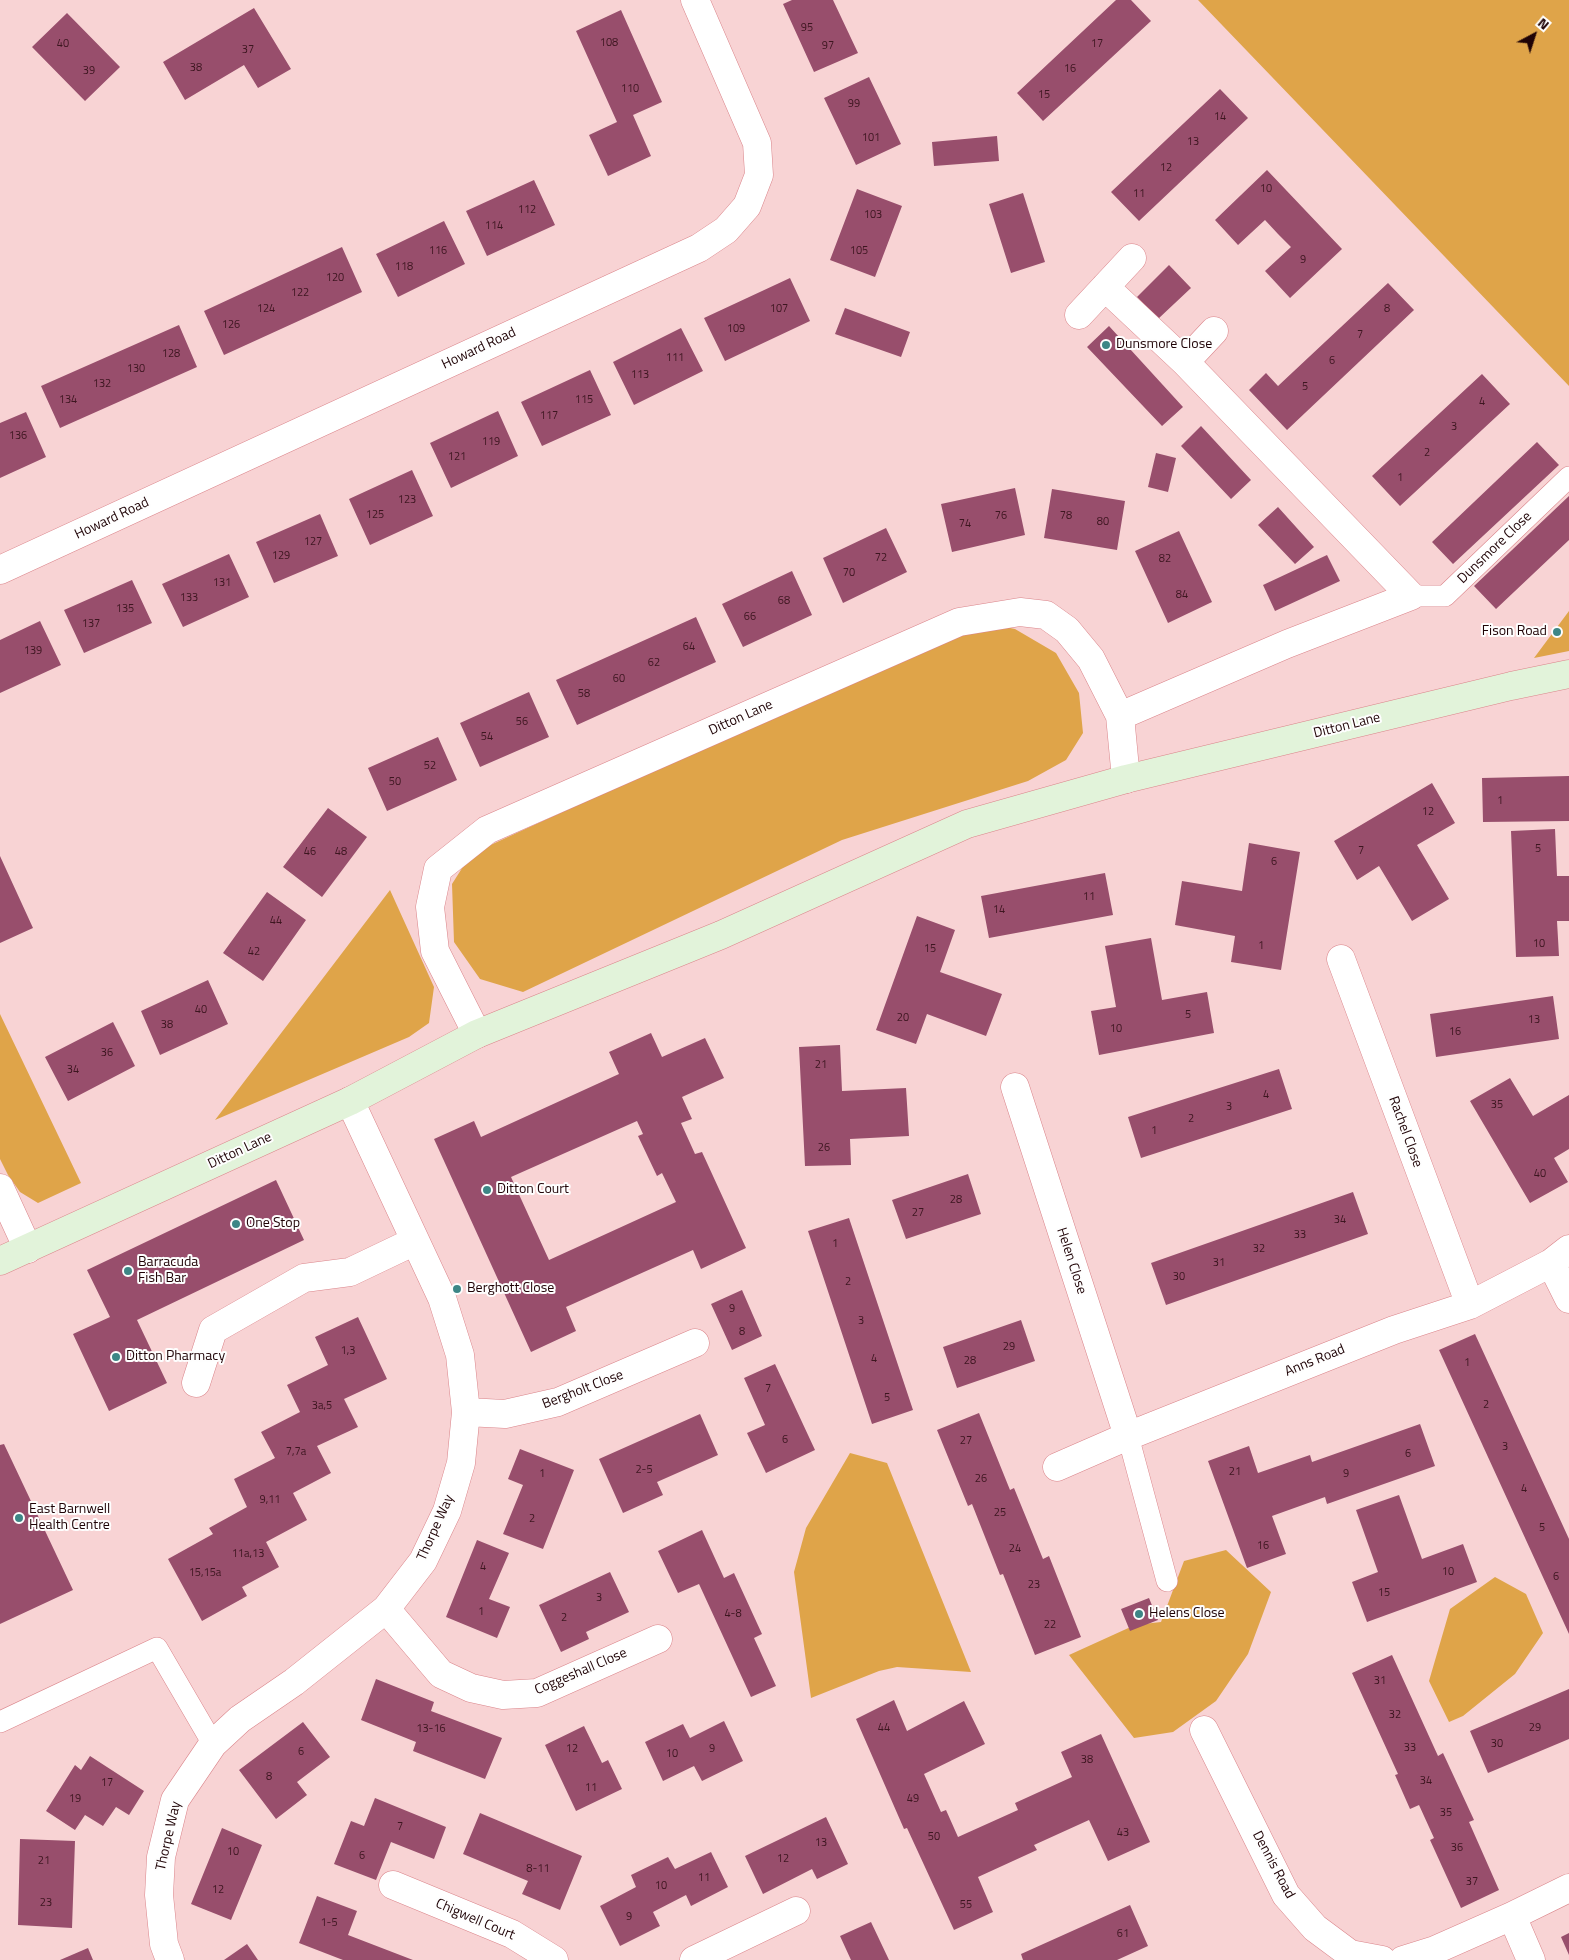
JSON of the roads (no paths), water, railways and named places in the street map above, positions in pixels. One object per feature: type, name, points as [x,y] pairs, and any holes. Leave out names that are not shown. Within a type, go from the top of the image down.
[{"type":"main road","name":"Ditton Lane","points":[[0,1261],[350,1101],[477,1034],[721,935],[967,824],[1126,779],[1511,686],[1569,674]]},
{"type":"street","name":"Howard Road","points":[[0,570],[699,248],[726,230],[747,206],[759,175],[757,143],[695,0]]},
{"type":"street","points":[[1079,315],[1132,258]]},
{"type":"street","points":[[1105,287],[1185,362],[1411,596]]},
{"type":"street","points":[[1185,362],[1214,331]]},
{"type":"street","name":"Dunsmore Close","points":[[1120,716],[1287,644],[1411,596]]},
{"type":"street","name":"Ditton Lane","points":[[477,1034],[435,951],[430,907],[438,869],[487,830],[959,622],[1020,612],[1046,615],[1067,630],[1091,659],[1120,716],[1126,779]]},
{"type":"street","name":"Rachel Close","points":[[1341,960],[1470,1305]]},
{"type":"street","name":"Helen Close","points":[[1015,1087],[1128,1436]]},
{"type":"street","name":"Thorpe Way","points":[[170,1960],[164,1944],[158,1895],[162,1857],[175,1800],[214,1744],[240,1720],[294,1682],[386,1609],[423,1561],[447,1511],[461,1463],[466,1412],[460,1355],[442,1298],[350,1101]]},
{"type":"street","points":[[0,1188],[28,1249]]},
{"type":"street","points":[[196,1383],[213,1330],[304,1278],[350,1272],[415,1241]]},
{"type":"street","points":[[1560,1256],[1569,1299]]},
{"type":"street","name":"Anns Road","points":[[1057,1467],[1128,1436],[1394,1330],[1470,1305],[1560,1256]]},
{"type":"street","name":"Bergholt Close","points":[[466,1412],[505,1414],[558,1402],[696,1344]]},
{"type":"street","name":"Coggeshall Close","points":[[386,1609],[441,1674],[471,1688],[503,1695],[537,1693],[658,1639]]},
{"type":"street","name":"Dennis Road","points":[[1204,1730],[1286,1895],[1316,1928],[1350,1954],[1382,1960]]},
{"type":"street","name":"Chigwell Court","points":[[393,1885],[512,1934],[554,1960]]},
{"type":"street","points":[[1403,1960],[1435,1950],[1569,1888]]},
{"type":"street","points":[[694,1960],[796,1911]]},
{"type":"street","points":[[1512,1916],[1531,1960]]},
{"type":"lane","name":"Dunsmore Close","points":[[1411,596],[1445,596],[1569,477]]},
{"type":"lane","points":[[1128,1436],[1166,1580]]},
{"type":"lane","points":[[0,1722],[157,1648],[214,1744]]},
{"type":"place","name":"Dunsmore Close","points":[[1106,345]]},
{"type":"place","name":"Fison Road","points":[[1557,632]]},
{"type":"place","name":"Ditton Court","points":[[487,1190]]},
{"type":"place","name":"One Stop","points":[[236,1224]]},
{"type":"place","name":"Barracuda Fish Bar","points":[[128,1271]]},
{"type":"place","name":"Berghott Close","points":[[457,1289]]},
{"type":"place","name":"Ditton Pharmacy","points":[[116,1357]]},
{"type":"place","name":"East Barnwell Health Centre","points":[[19,1518]]},
{"type":"place","name":"Helens Close","points":[[1139,1614]]}]
